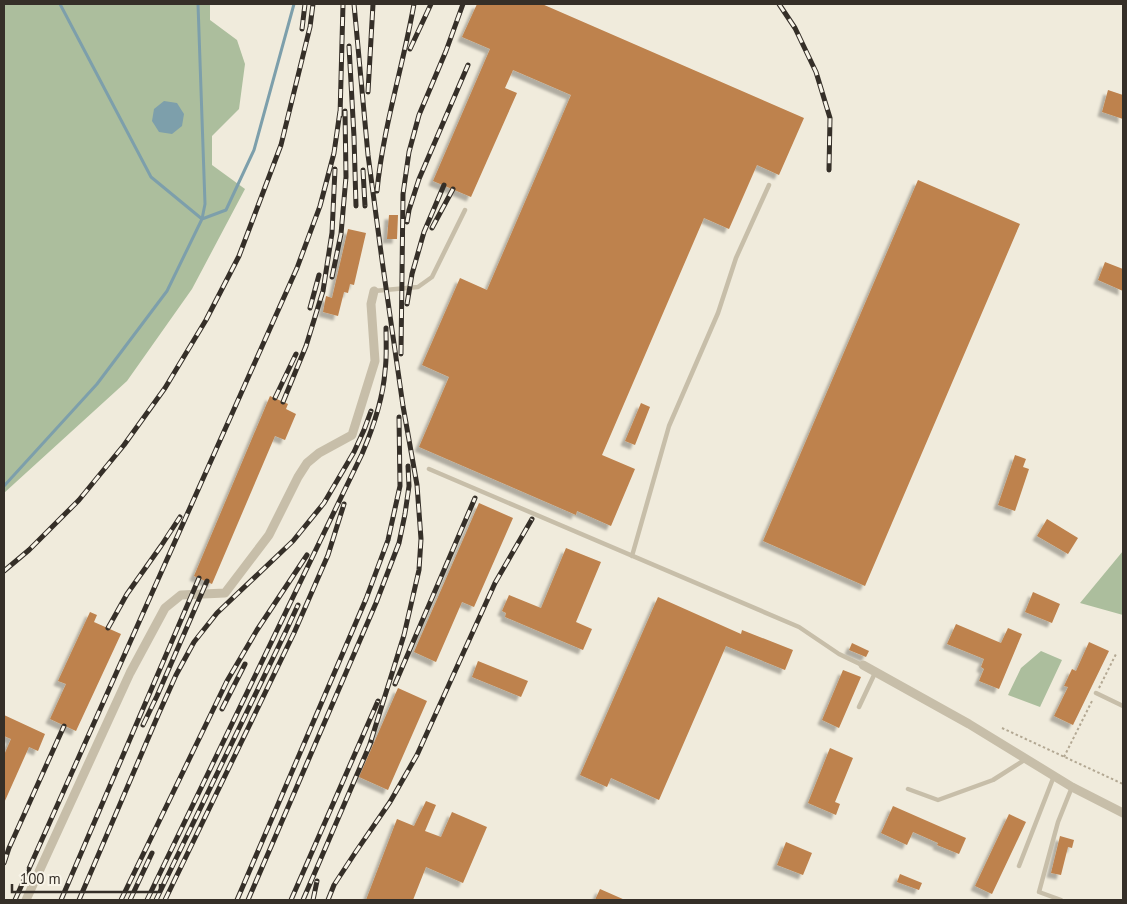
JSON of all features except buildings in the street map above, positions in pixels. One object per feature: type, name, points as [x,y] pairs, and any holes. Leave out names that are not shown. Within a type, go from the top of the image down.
[{"type":"street","points":[[26,900],[130,673],[165,608],[181,595],[225,593],[269,535],[298,477],[307,464],[319,453],[352,435],[375,361],[371,304],[374,291]]},
{"type":"street","points":[[862,666],[969,724],[1072,787],[1123,813]]},
{"type":"lane","points":[[632,556],[669,426],[718,313],[736,258],[769,185]]},
{"type":"lane","points":[[374,291],[418,286],[432,277],[465,210]]},
{"type":"lane","points":[[429,470],[799,627],[839,654],[862,666]]},
{"type":"lane","points":[[859,707],[875,673]]},
{"type":"lane","points":[[1096,693],[1123,706]]},
{"type":"lane","points":[[908,788],[938,800],[993,780],[1026,759]]},
{"type":"lane","points":[[1019,866],[1054,776]]},
{"type":"lane","points":[[1061,900],[1039,892],[1058,822],[1072,787]]},
{"type":"path","points":[[1064,757],[1116,654]]},
{"type":"path","points":[[1002,728],[1123,784]]},
{"type":"green space","points":[[4,4],[210,4],[210,20],[237,40],[245,64],[239,109],[212,136],[212,165],[245,189],[192,289],[127,381],[4,493]]},
{"type":"green space","points":[[1123,551],[1123,615],[1080,603]]},
{"type":"green space","points":[[1041,651],[1062,660],[1040,707],[1008,695],[1021,668]]},
{"type":"water","points":[[164,101],[177,103],[184,114],[182,126],[172,134],[159,132],[152,121],[154,109]]},
{"type":"waterway","points":[[60,4],[151,177],[202,219],[226,210],[254,150],[294,4]]},
{"type":"waterway","points":[[4,486],[97,384],[167,291],[202,219],[205,204],[198,4]]},
{"type":"railway","points":[[302,29],[305,4]]},
{"type":"railway","points":[[4,571],[29,550],[79,500],[124,445],[165,388],[206,320],[239,256],[281,145],[310,27],[313,4]]},
{"type":"railway","points":[[340,116],[343,4]]},
{"type":"railway","points":[[354,4],[368,155],[403,406],[417,485],[421,539],[419,570],[404,635],[369,747]]},
{"type":"railway","points":[[368,92],[373,4]]},
{"type":"railway","points":[[377,191],[388,120],[414,4]]},
{"type":"railway","points":[[410,49],[431,4]]},
{"type":"railway","points":[[401,354],[403,194],[409,152],[419,115],[446,51],[463,4]]},
{"type":"railway","points":[[779,4],[795,28],[816,72],[830,118],[829,170]]},
{"type":"railway","points":[[349,46],[356,206]]},
{"type":"railway","points":[[407,222],[419,179],[468,65]]},
{"type":"railway","points":[[15,900],[297,268],[320,206],[334,153],[340,111]]},
{"type":"railway","points":[[332,277],[341,234],[346,177],[345,111]]},
{"type":"railway","points":[[283,402],[306,346],[323,291],[332,233],[335,169]]},
{"type":"railway","points":[[363,170],[365,206]]},
{"type":"railway","points":[[407,304],[412,274],[424,232],[444,185]]},
{"type":"railway","points":[[432,228],[453,189]]},
{"type":"railway","points":[[310,308],[319,275]]},
{"type":"railway","points":[[147,900],[362,454],[374,424],[382,393],[386,360],[386,328]]},
{"type":"railway","points":[[275,398],[296,354]]},
{"type":"railway","points":[[79,900],[159,713],[176,675],[194,642],[217,613],[293,541],[324,503],[354,452],[371,411]]},
{"type":"railway","points":[[237,900],[366,599],[388,540],[400,486],[399,417]]},
{"type":"railway","points":[[248,900],[376,603],[399,543],[409,486],[408,466]]},
{"type":"railway","points":[[395,684],[475,498]]},
{"type":"railway","points":[[165,900],[294,633],[328,555],[344,504]]},
{"type":"railway","points":[[108,628],[127,594],[180,517]]},
{"type":"railway","points":[[328,900],[334,885],[390,802],[417,755],[495,583],[532,519]]},
{"type":"railway","points":[[121,900],[227,681],[257,630],[307,555]]},
{"type":"railway","points":[[61,900],[199,578]]},
{"type":"railway","points":[[143,725],[207,581]]},
{"type":"railway","points":[[156,900],[298,605]]},
{"type":"railway","points":[[222,709],[245,664]]},
{"type":"railway","points":[[291,900],[378,701]]},
{"type":"railway","points":[[4,863],[64,726]]},
{"type":"railway","points":[[303,900],[371,742]]},
{"type":"railway","points":[[130,900],[152,853]]},
{"type":"railway","points":[[313,900],[317,881]]}]
